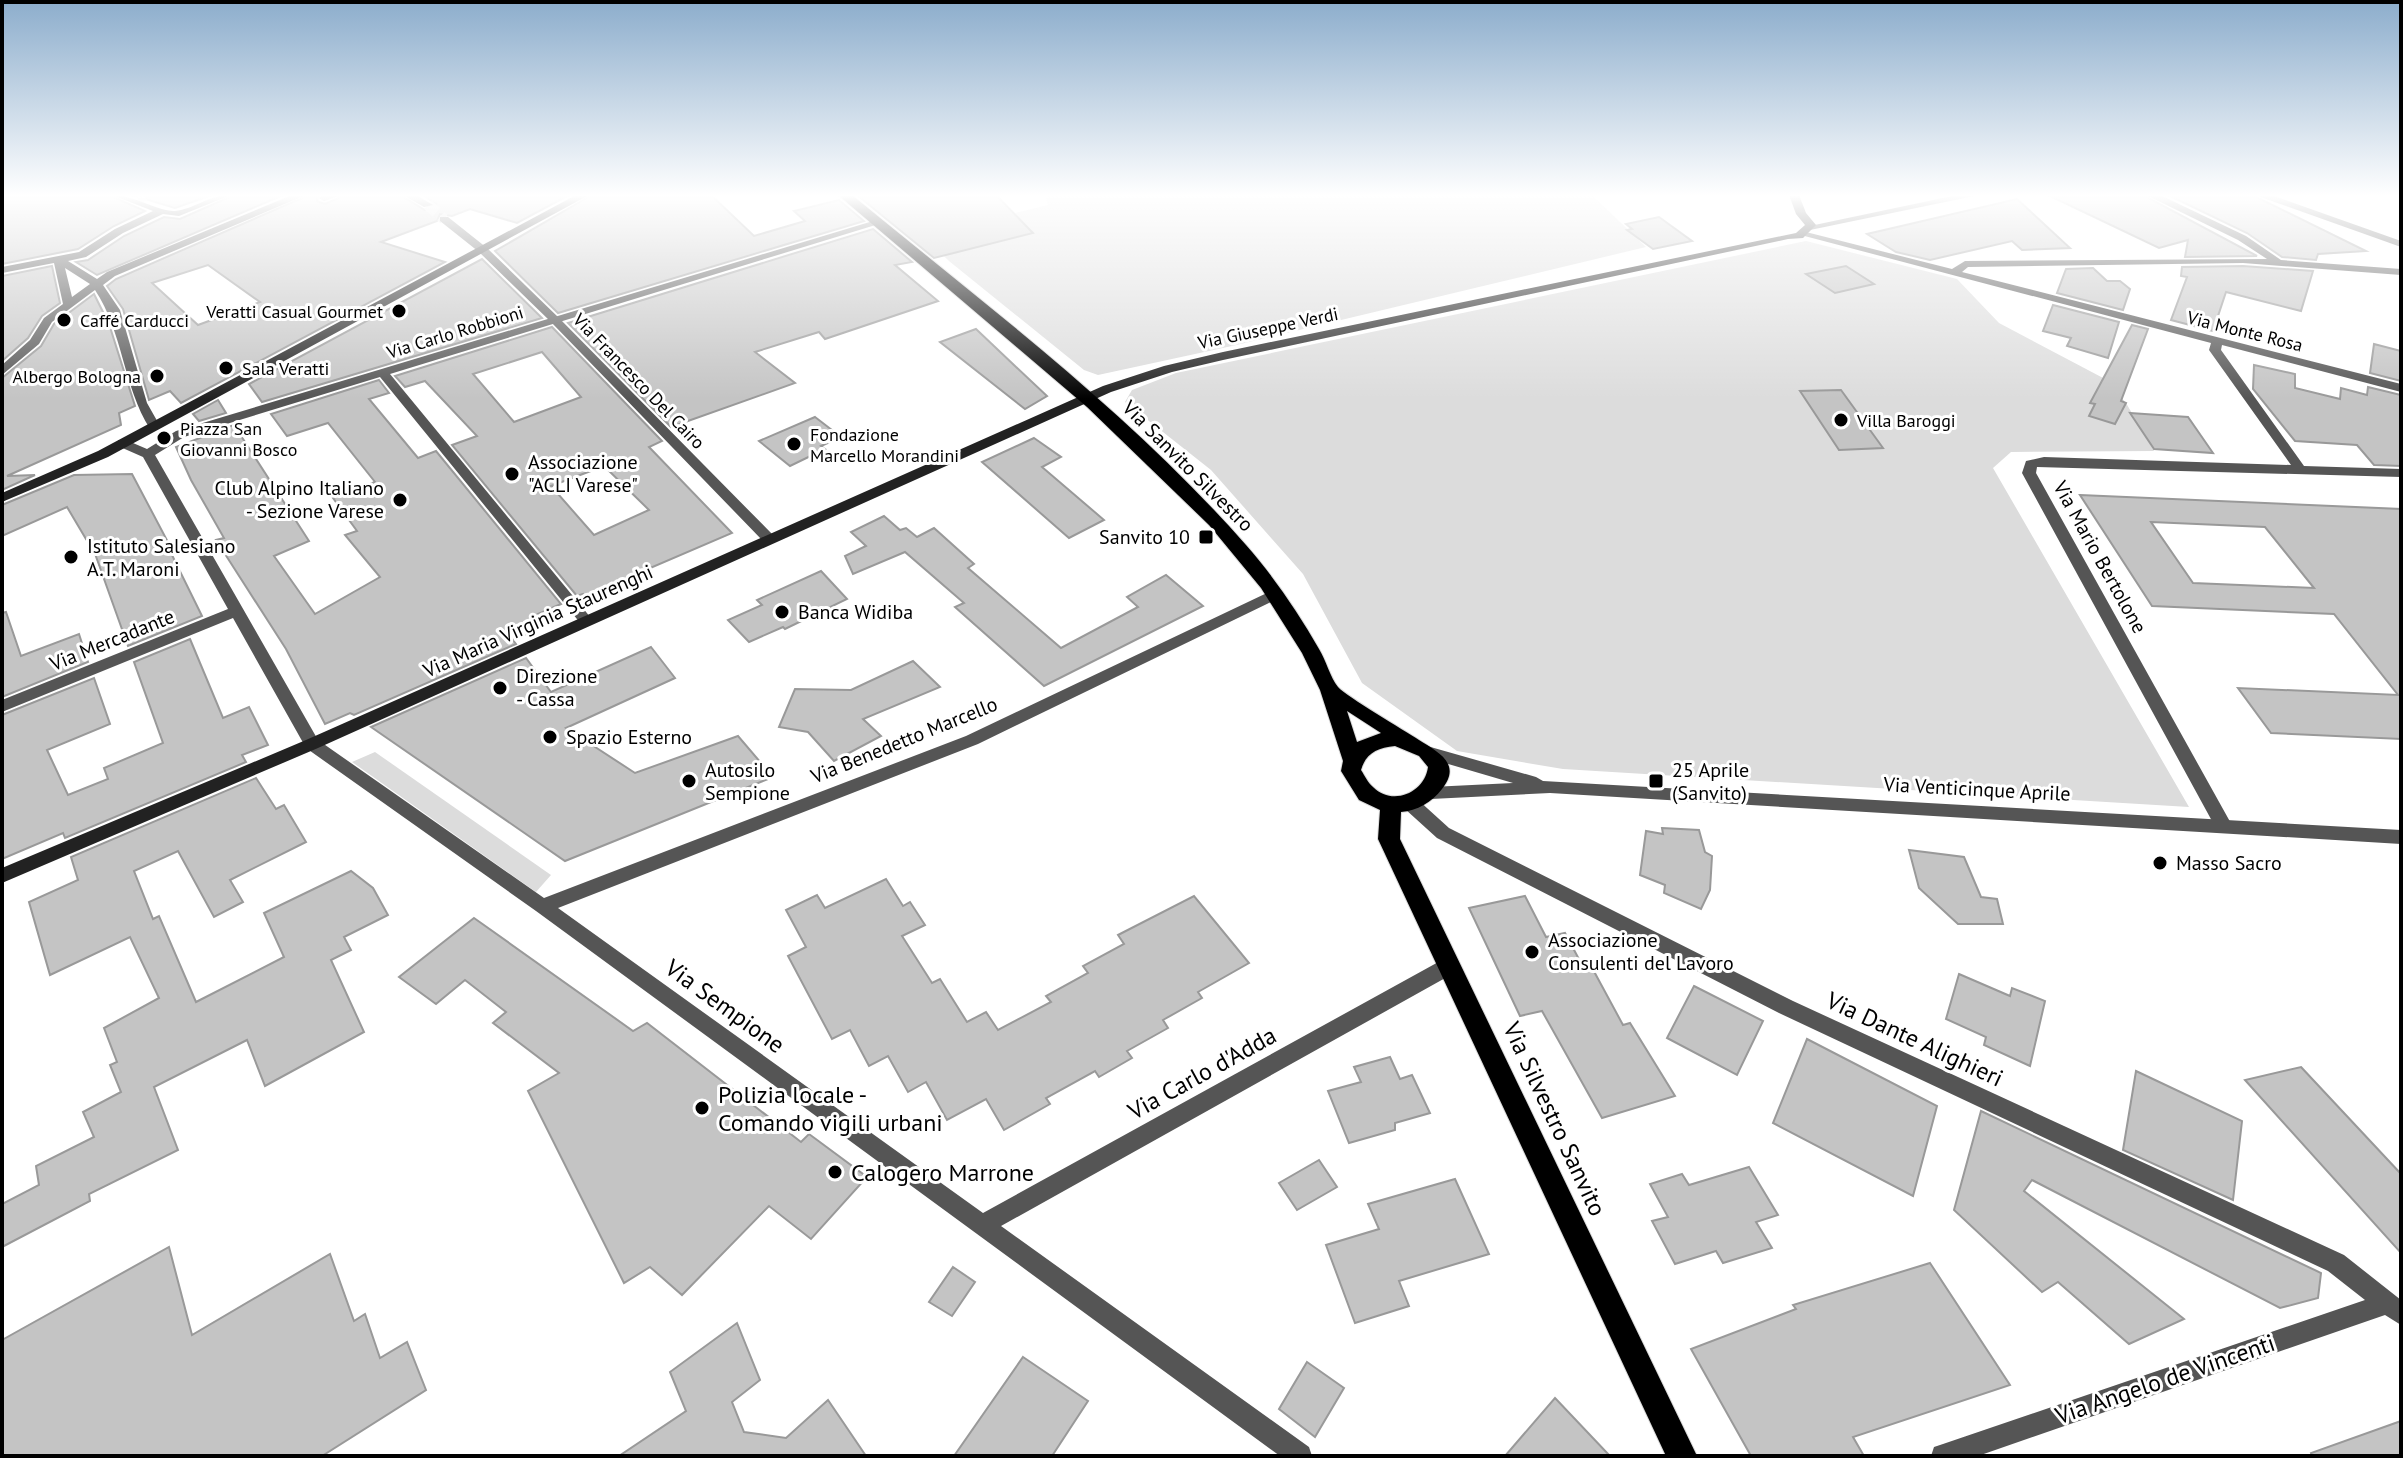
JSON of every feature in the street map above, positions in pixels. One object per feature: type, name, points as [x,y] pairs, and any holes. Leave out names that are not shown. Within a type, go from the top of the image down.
[{"type":"main road","points":[[2,498],[122,443],[459,263]]},
{"type":"main road","name":"Via Sanvito Silvestro","points":[[923,263],[1088,398],[1187,490],[1237,544],[1274,595],[1330,691],[1353,760]]},
{"type":"main road","name":"Via Giuseppe Verdi","points":[[1088,398],[1168,369],[1662,263]]},
{"type":"main road","name":"Via Maria Virginia Staurenghi","points":[[2,876],[312,744],[768,538],[1088,398]]},
{"type":"main road","name":"Via Sanvito Silvestro","points":[[1330,691],[1419,747]]},
{"type":"main road","points":[[1381,740],[1419,747],[1436,761],[1438,783],[1431,793],[1401,804],[1363,792],[1351,771],[1353,760],[1369,744],[1381,740]]},
{"type":"main road","name":"Via Silvestro Sanvito","points":[[1401,804],[1389,839],[1682,1456]]},
{"type":"street","points":[[2,270],[37,263]]},
{"type":"street","points":[[59,263],[68,304]]},
{"type":"street","points":[[64,263],[96,283],[114,310],[141,403],[154,426],[180,434]]},
{"type":"street","points":[[2,371],[35,342],[48,320],[68,304],[111,274],[137,263]]},
{"type":"street","name":"Via Francesco Del Cairo","points":[[496,263],[768,538]]},
{"type":"street","name":"Via Carlo Robbioni","points":[[180,434],[745,263]]},
{"type":"street","name":"Via Monte Rosa","points":[[1919,263],[2217,343],[2401,388]]},
{"type":"street","points":[[1954,273],[1965,264],[2006,263]]},
{"type":"street","points":[[2308,263],[2401,272]]},
{"type":"street","points":[[2217,343],[2215,350],[2300,469]]},
{"type":"street","points":[[382,372],[586,621]]},
{"type":"street","points":[[148,454],[180,434]]},
{"type":"street","points":[[122,443],[148,454],[312,744]]},
{"type":"street","name":"Via Mario Bertolone","points":[[2224,827],[2029,473],[2031,464],[2044,461],[2401,473]]},
{"type":"street","name":"Via Benedetto Marcello","points":[[542,906],[972,740],[1274,595]]},
{"type":"street","name":"Via Mercadante","points":[[2,706],[237,611]]},
{"type":"street","name":"Via Sempione","points":[[312,744],[542,906],[1300,1456]]},
{"type":"street","name":"Via Venticinque Aprile","points":[[1419,747],[1550,787]]},
{"type":"street","name":"Via Venticinque Aprile","points":[[1431,793],[1550,787],[2401,837]]},
{"type":"street","name":"Via Dante Alighieri","points":[[1401,804],[1443,833],[1786,1007],[2336,1263],[2395,1308]]},
{"type":"street","name":"Via Carlo d'Adda","points":[[981,1226],[1449,966]]},
{"type":"street","name":"Via Angelo de Vincenti","points":[[1943,1456],[2395,1308]]},
{"type":"shaded area","points":[[952,263],[1579,263],[1098,375],[1084,370]]},
{"type":"shaded area","points":[[1701,263],[1894,263],[1957,279],[1999,323],[2105,379],[2126,403],[2154,451],[2011,452],[1993,468],[2189,807],[1563,769],[1457,751],[1362,683],[1303,574],[1211,470],[1125,402],[1132,390],[1176,373]]},
{"type":"shaded area","points":[[375,752],[551,875],[536,892],[352,762]]},
{"type":"building","points":[[78,263],[125,263],[97,275]]},
{"type":"building","points":[[153,263],[443,263],[181,403],[170,391],[149,400],[123,309],[107,286]],"holes":[[[208,265],[260,302],[198,325],[152,283]]]},
{"type":"building","points":[[474,263],[486,263],[542,318],[262,402],[249,384]]},
{"type":"building","points":[[507,263],[724,263],[558,313]]},
{"type":"building","points":[[763,263],[906,263],[895,265],[938,301],[825,339],[819,332],[755,352],[795,383],[671,427],[568,323]]},
{"type":"building","points":[[52,266],[60,303],[42,316],[28,338],[2,361],[2,276]]},
{"type":"building","points":[[1846,266],[1874,284],[1835,293],[1806,274]]},
{"type":"building","points":[[2243,266],[2313,271],[2301,311],[2226,292],[2213,331],[2171,320],[2187,277],[2181,276],[2182,267]]},
{"type":"building","points":[[2093,268],[2107,281],[2120,281],[2130,289],[2123,310],[2057,293],[2066,269]]},
{"type":"building","points":[[94,294],[109,324],[135,406],[119,413],[121,425],[7,476],[35,475],[2,490],[2,378],[41,346],[54,324]]},
{"type":"building","points":[[2053,305],[2119,322],[2108,358],[2067,346],[2071,338],[2043,331]]},
{"type":"building","points":[[2132,325],[2148,329],[2121,401],[2126,403],[2115,424],[2089,416],[2095,404],[2090,403]]},
{"type":"building","points":[[552,327],[662,441],[649,447],[732,533],[585,596],[577,596],[452,445],[477,436],[425,381],[405,387],[395,376]],"holes":[[[542,352],[581,397],[514,422],[473,374]],[[604,466],[649,510],[594,535],[551,486]]]},
{"type":"building","points":[[976,329],[1047,396],[1025,409],[940,342]]},
{"type":"building","points":[[2374,344],[2401,351],[2401,381],[2370,373]]},
{"type":"building","points":[[2254,365],[2295,374],[2295,388],[2340,399],[2341,388],[2367,395],[2368,387],[2401,395],[2401,466],[2374,465],[2357,445],[2295,441],[2253,389]]},
{"type":"building","points":[[379,380],[389,393],[369,399],[418,458],[436,451],[561,604],[538,614],[546,625],[513,640],[516,644],[354,715],[350,713],[325,724],[286,649],[216,540],[224,538],[176,447],[234,425],[309,541],[274,556],[315,614],[380,577],[345,535],[357,531],[333,498],[375,482],[328,423],[287,436],[271,414]]},
{"type":"building","name":"Villa Baroggi","points":[[1841,390],[1883,448],[1839,450],[1800,391]]},
{"type":"building","points":[[218,400],[226,413],[199,421],[193,414]]},
{"type":"building","points":[[2130,413],[2188,417],[2213,453],[2154,449]]},
{"type":"building","name":"Fondazione Marcello Morandini","points":[[815,417],[841,437],[821,446],[825,449],[790,466],[759,441]]},
{"type":"building","points":[[1034,438],[1061,457],[1042,467],[1104,520],[1069,538],[982,462]]},
{"type":"building","points":[[132,474],[202,616],[128,646],[89,537],[86,539],[67,507],[2,536],[2,505],[74,475]]},
{"type":"building","points":[[2080,495],[2401,509],[2401,739],[2271,733],[2238,688],[2398,695],[2334,614],[2152,606]],"holes":[[[2151,522],[2265,527],[2314,588],[2193,583]]]},
{"type":"building","points":[[884,516],[900,530],[906,528],[917,537],[934,528],[974,564],[968,568],[1061,648],[1138,607],[1127,597],[1166,575],[1203,606],[1044,686],[955,607],[964,603],[905,552],[853,574],[845,556],[866,546],[851,532]]},
{"type":"building","name":"Banca Widiba","points":[[821,571],[847,599],[785,629],[783,627],[749,642],[728,620],[762,605],[757,600]]},
{"type":"building","points":[[6,612],[21,656],[79,634],[88,662],[2,697],[2,613]]},
{"type":"building","points":[[190,639],[223,718],[249,707],[268,745],[242,755],[246,762],[65,838],[63,833],[2,859],[2,715],[94,678],[110,724],[47,750],[68,795],[108,779],[104,768],[163,743],[134,662]]},
{"type":"building","name":"Autosilo Sempione","points":[[651,647],[675,678],[566,728],[635,773],[738,736],[773,777],[565,861],[371,727],[526,658],[551,692]]},
{"type":"building","points":[[913,661],[940,687],[863,719],[881,736],[834,761],[808,732],[779,727],[795,689],[851,690]]},
{"type":"building","points":[[256,778],[276,809],[284,805],[306,842],[230,880],[243,902],[214,917],[178,851],[134,871],[153,919],[159,916],[196,1002],[284,957],[264,913],[351,871],[373,888],[388,915],[344,937],[351,950],[331,960],[364,1032],[265,1086],[247,1040],[154,1087],[178,1150],[89,1194],[90,1201],[2,1247],[2,1204],[39,1185],[36,1166],[94,1137],[83,1112],[121,1092],[110,1065],[117,1062],[104,1028],[159,998],[130,937],[50,975],[29,902],[78,880],[71,857]]},
{"type":"building","points":[[1662,828],[1699,830],[1705,852],[1712,856],[1710,890],[1701,909],[1664,893],[1665,885],[1640,875],[1646,831],[1663,834]]},
{"type":"building","points":[[1909,850],[1964,857],[1981,897],[1997,899],[2003,924],[1958,924],[1919,888]]},
{"type":"building","points":[[886,879],[903,906],[910,902],[925,925],[902,936],[932,983],[940,979],[967,1022],[986,1012],[998,1030],[1051,1002],[1046,996],[1088,973],[1083,966],[1124,944],[1118,935],[1194,896],[1249,963],[1198,992],[1202,998],[1163,1020],[1168,1028],[1127,1051],[1132,1058],[1099,1077],[1095,1071],[1046,1098],[1050,1104],[1004,1130],[986,1099],[947,1120],[926,1082],[908,1092],[888,1056],[869,1066],[850,1030],[832,1039],[788,956],[806,947],[786,910],[817,895],[825,908]]},
{"type":"building","points":[[1525,896],[1546,937],[1565,933],[1581,963],[1590,964],[1623,1025],[1630,1023],[1675,1096],[1602,1118],[1542,1011],[1520,1016],[1469,908]]},
{"type":"building","points":[[474,918],[633,1031],[647,1023],[801,1142],[809,1134],[867,1177],[811,1239],[769,1206],[682,1295],[650,1267],[624,1283],[528,1091],[559,1073],[493,1023],[506,1012],[465,980],[436,1004],[399,977]]},
{"type":"building","points":[[1959,974],[2010,996],[2012,988],[2045,1001],[2030,1066],[1984,1045],[1986,1037],[1946,1019]]},
{"type":"building","points":[[1694,986],[1763,1021],[1737,1075],[1667,1038]]},
{"type":"building","points":[[1807,1039],[1937,1106],[1913,1196],[1773,1123]]},
{"type":"building","points":[[1390,1057],[1400,1079],[1412,1075],[1430,1113],[1395,1123],[1395,1130],[1349,1143],[1328,1091],[1361,1082],[1354,1067]]},
{"type":"building","points":[[2301,1067],[2401,1174],[2401,1253],[2245,1080]]},
{"type":"building","points":[[2136,1071],[2242,1121],[2233,1200],[2123,1150]]},
{"type":"building","points":[[1981,1111],[2321,1273],[2318,1298],[2280,1308],[2032,1180],[2024,1191],[2184,1319],[2129,1344],[2058,1282],[2042,1292],[1954,1210]]},
{"type":"building","points":[[1319,1160],[1337,1187],[1297,1210],[1279,1183]]},
{"type":"building","points":[[1749,1167],[1778,1215],[1756,1222],[1772,1248],[1723,1263],[1716,1251],[1675,1264],[1652,1221],[1668,1217],[1650,1184],[1682,1174],[1689,1185]]},
{"type":"building","points":[[1455,1179],[1489,1254],[1399,1281],[1409,1306],[1355,1323],[1326,1245],[1379,1229],[1368,1204]]},
{"type":"building","points":[[169,1247],[192,1335],[330,1254],[354,1321],[365,1314],[380,1358],[407,1342],[426,1390],[322,1456],[2,1456],[2,1340]]},
{"type":"building","points":[[1930,1263],[2010,1385],[1853,1437],[1864,1456],[1751,1456],[1691,1349],[1796,1309],[1793,1305]]},
{"type":"building","points":[[953,1267],[975,1282],[952,1316],[929,1302]]},
{"type":"building","points":[[737,1323],[760,1380],[732,1402],[744,1432],[786,1438],[828,1400],[866,1456],[619,1456],[686,1411],[670,1372]]},
{"type":"building","points":[[1023,1357],[1088,1401],[1052,1456],[954,1456]]},
{"type":"building","points":[[1307,1362],[1344,1388],[1315,1437],[1279,1409]]},
{"type":"building","points":[[1555,1398],[1610,1456],[1505,1456]]},
{"type":"building","points":[[2401,1421],[2401,1456],[2312,1456],[2311,1453]]},
{"type":"place","name":"Veratti Casual Gourmet","points":[[399,311]]},
{"type":"place","name":"Caffé Carducci","points":[[64,320]]},
{"type":"place","name":"Sala Veratti","points":[[226,368]]},
{"type":"place","name":"Albergo Bologna","points":[[157,376]]},
{"type":"place","name":"Villa Baroggi","points":[[1841,420]]},
{"type":"place","name":"Piazza San Giovanni Bosco","points":[[164,438]]},
{"type":"place","name":"Fondazione Marcello Morandini","points":[[794,444]]},
{"type":"place","name":"Associazione \"ACLI Varese\"","points":[[512,474]]},
{"type":"place","name":"Club Alpino Italiano - Sezione Varese","points":[[400,500]]},
{"type":"place","name":"Sanvito 10","points":[[1206,537]]},
{"type":"place","name":"Istituto Salesiano A.T. Maroni","points":[[71,557]]},
{"type":"place","name":"Banca Widiba","points":[[782,612]]},
{"type":"place","name":"Direzione - Cassa","points":[[500,688]]},
{"type":"place","name":"Spazio Esterno","points":[[550,737]]},
{"type":"place","name":"Autosilo Sempione","points":[[689,781]]},
{"type":"place","name":"25 Aprile (Sanvito)","points":[[1656,781]]},
{"type":"place","name":"Masso Sacro","points":[[2160,863]]},
{"type":"place","name":"Associazione Consulenti del Lavoro","points":[[1532,952]]},
{"type":"place","name":"Polizia locale - Comando vigili urbani","points":[[702,1108]]},
{"type":"place","name":"Calogero Marrone","points":[[835,1172]]}]
